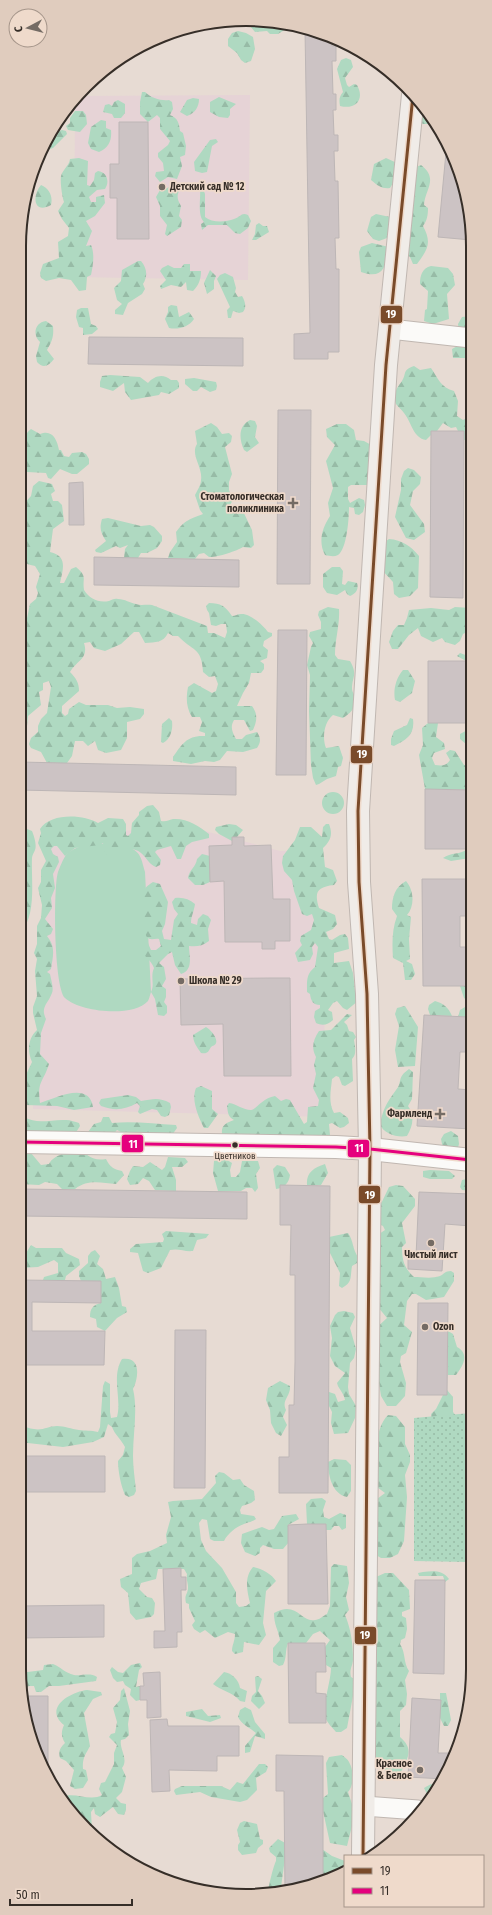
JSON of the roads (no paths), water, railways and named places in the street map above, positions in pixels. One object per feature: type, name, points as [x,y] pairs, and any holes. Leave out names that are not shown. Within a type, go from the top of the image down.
[{"type":"main road","points":[[363,1855],[370,1149],[367,994],[359,882],[358,811],[390,329],[412,102]]},
{"type":"street","points":[[390,329],[466,337]]},
{"type":"street","points":[[26,1142],[370,1149],[466,1159]]},
{"type":"street","points":[[364,1806],[415,1810]]},
{"type":"place","name":"Детский сад № 12","points":[[162,187]]},
{"type":"place","name":"Стоматологическая поликлиника","points":[[293,503]]},
{"type":"place","name":"Школа № 29","points":[[181,981]]},
{"type":"place","name":"Фармленд","points":[[440,1114]]},
{"type":"place","name":"Цветников","points":[[235,1145]]},
{"type":"place","name":"Чистый лист","points":[[431,1243]]},
{"type":"place","name":"Ozon","points":[[425,1327]]},
{"type":"place","name":"Красное & Белое","points":[[420,1770]]}]
